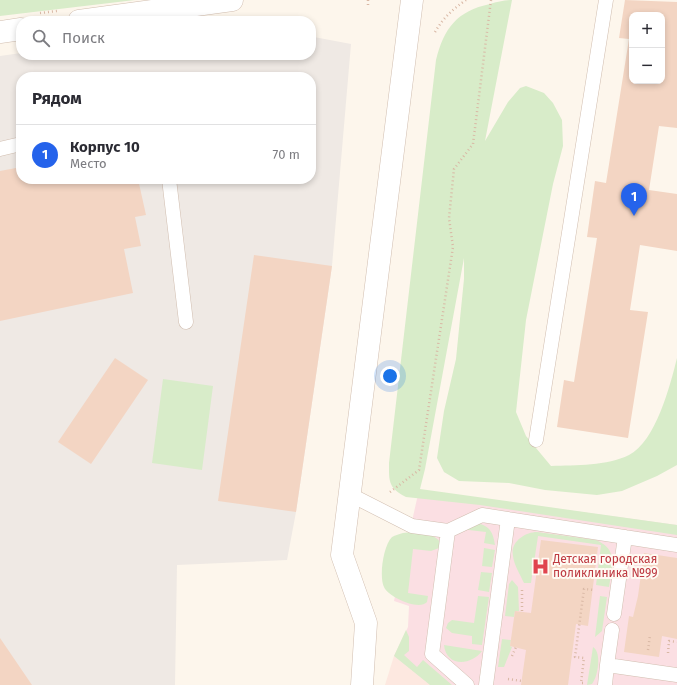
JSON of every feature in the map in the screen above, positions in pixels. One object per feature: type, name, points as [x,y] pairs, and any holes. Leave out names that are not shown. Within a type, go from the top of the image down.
[{"type":"street","points":[[115,16],[232,0]]},
{"type":"street","points":[[362,685],[366,622],[342,555],[412,0]]},
{"type":"street","points":[[0,32],[16,30]]},
{"type":"lane","points":[[536,440],[606,0]]},
{"type":"lane","points":[[0,149],[16,145]]},
{"type":"lane","points":[[170,184],[186,322]]},
{"type":"lane","points":[[349,494],[412,526],[448,531],[482,515],[677,545]]},
{"type":"lane","points":[[486,685],[508,519]]},
{"type":"lane","points":[[448,531],[432,654],[466,685]]},
{"type":"lane","points":[[614,614],[625,537]]},
{"type":"lane","points":[[604,685],[612,630]]},
{"type":"lane","points":[[607,665],[677,675]]},
{"type":"path","points":[[368,0],[368,5]]},
{"type":"path","points":[[434,34],[440,23],[453,8],[466,0]]},
{"type":"path","points":[[385,496],[419,470],[453,247],[449,218],[454,169],[473,144],[491,0]]},
{"type":"path","points":[[582,658],[575,657],[584,589],[592,590]]},
{"type":"path","points":[[648,651],[650,635]]},
{"type":"path","points":[[511,680],[522,681]]},
{"type":"shaded area","points":[[316,37],[351,44],[332,266],[296,512],[287,560],[177,565],[175,685],[0,685],[0,56],[16,54],[16,60],[316,60]]},
{"type":"shaded area","name":"Детская городская поликлиника №99","points":[[419,490],[677,525],[677,685],[430,685],[394,656],[408,627],[409,606],[394,601]]},
{"type":"shaded area","points":[[394,656],[430,685],[385,685]]},
{"type":"green space","points":[[0,0],[135,0],[0,16]]},
{"type":"green space","points":[[512,0],[485,141],[508,102],[520,88],[526,86],[544,93],[553,103],[562,120],[563,146],[553,184],[526,320],[516,412],[526,436],[551,466],[601,463],[620,459],[639,448],[654,426],[666,397],[677,358],[677,465],[657,476],[622,491],[597,495],[545,490],[509,483],[459,481],[444,472],[437,458],[444,411],[456,359],[464,279],[464,258],[420,489],[677,525],[677,535],[480,505],[406,497],[400,494],[391,483],[389,463],[436,60],[443,39],[448,30],[461,16],[479,7],[501,1]]},
{"type":"green space","points":[[163,379],[213,386],[202,470],[152,463]]},
{"type":"green space","points":[[475,523],[484,525],[490,530],[495,545],[484,543],[486,532],[460,529]]},
{"type":"green space","points":[[532,532],[596,540],[603,544],[611,554],[612,559],[609,587],[596,585],[601,545],[538,536],[531,583],[524,583],[514,559],[514,546],[523,536]]},
{"type":"green space","points":[[403,533],[428,534],[440,542],[439,548],[431,551],[413,549],[408,593],[428,596],[427,602],[423,604],[411,604],[397,599],[384,587],[382,569],[386,547],[392,537]]},
{"type":"green space","points":[[484,548],[495,550],[492,567],[482,566]]},
{"type":"green space","points":[[481,572],[492,573],[489,592],[478,590]]},
{"type":"green space","points":[[512,580],[518,587],[519,611],[515,611],[514,617],[505,616],[509,584]]},
{"type":"green space","points":[[478,596],[489,597],[482,645],[472,644],[472,636],[452,633],[446,628],[448,623],[452,620],[474,623]]},
{"type":"green space","points":[[600,596],[607,597],[602,631],[595,637]]},
{"type":"green space","points":[[406,630],[409,637],[409,651],[404,655],[417,667],[423,660],[452,685],[430,685],[394,656]]},
{"type":"green space","points":[[502,639],[511,640],[510,646],[512,647],[504,667],[498,667]]},
{"type":"green space","points":[[444,645],[482,651],[472,659],[460,662],[454,661],[449,657]]},
{"type":"green space","points":[[593,647],[596,650],[598,665],[594,681],[592,684],[587,685]]},
{"type":"building","points":[[625,0],[677,2],[677,128],[659,126],[649,190],[677,194],[677,251],[640,245],[630,310],[648,312],[628,438],[557,427],[564,380],[574,382],[597,238],[587,237],[595,181],[606,183],[629,39],[619,38]]},
{"type":"building","points":[[16,168],[16,184],[139,184],[146,215],[135,217],[141,246],[124,249],[133,293],[0,321],[0,171]]},
{"type":"building","points":[[254,255],[332,266],[296,512],[218,501]]},
{"type":"building","points":[[115,358],[148,380],[91,464],[58,442]]},
{"type":"building","points":[[541,540],[598,547],[588,626],[576,624],[568,685],[521,685],[526,650],[510,646],[515,611],[531,613]]},
{"type":"building","points":[[644,553],[677,558],[677,639],[662,636],[659,657],[624,652],[629,616],[633,617],[638,596]]},
{"type":"building","points":[[0,638],[32,685],[0,685]]},
{"type":"place","name":"Корпус 10","points":[[634,216]]},
{"type":"place","name":"Детская городская поликлиника №99","points":[[540,566]]}]
